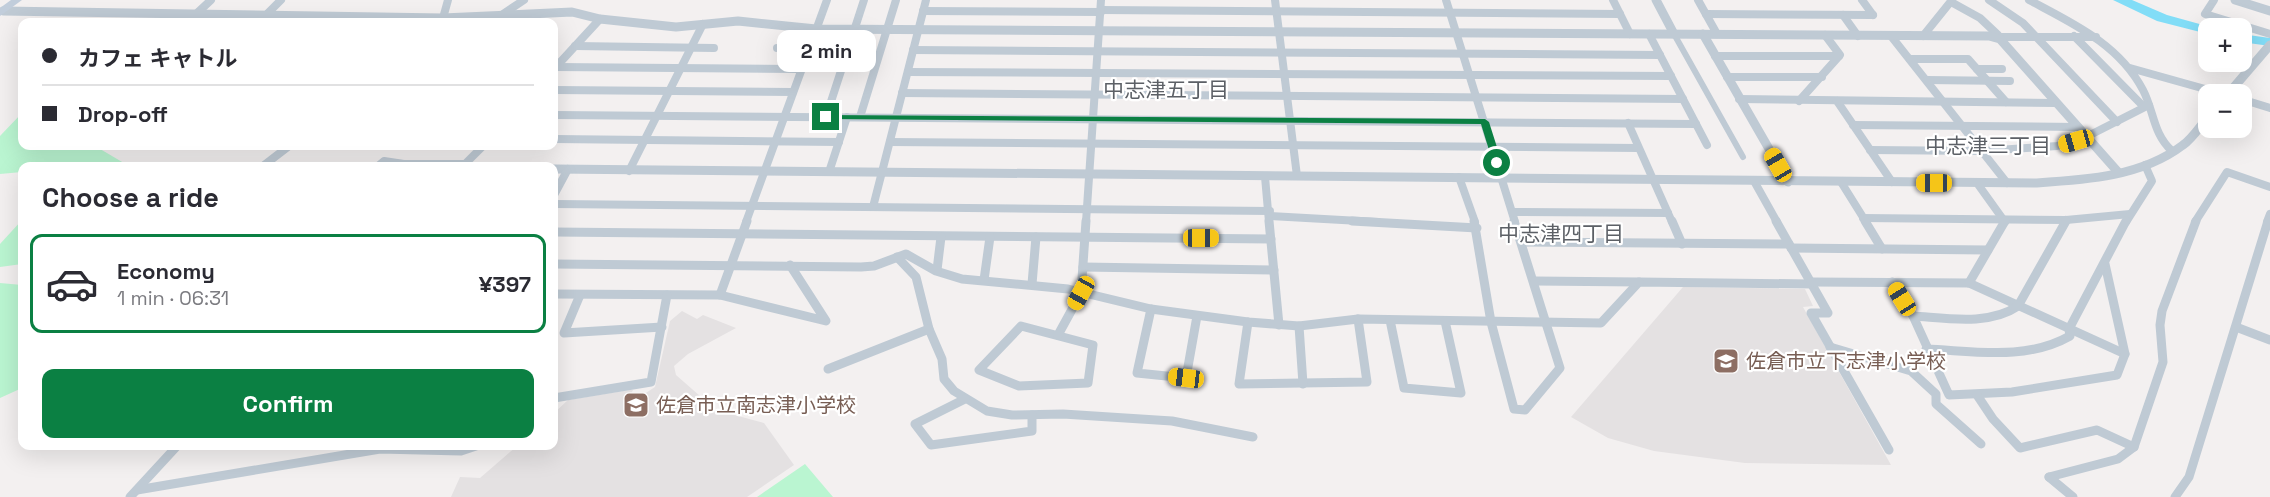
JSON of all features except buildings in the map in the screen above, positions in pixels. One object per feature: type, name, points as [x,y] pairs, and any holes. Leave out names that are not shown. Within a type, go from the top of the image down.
[{"type":"main road","points":[[1,12],[17,0]]},
{"type":"street","points":[[195,15],[211,0]]},
{"type":"street","points":[[266,15],[281,0]]},
{"type":"street","points":[[441,18],[448,0]]},
{"type":"street","points":[[499,16],[524,0]]},
{"type":"street","points":[[720,295],[827,0]]},
{"type":"street","points":[[826,117],[864,0]]},
{"type":"street","points":[[861,117],[896,0]]},
{"type":"street","points":[[873,207],[926,0]]},
{"type":"street","points":[[1058,335],[1081,293],[1101,0]]},
{"type":"street","points":[[1275,0],[1297,176]]},
{"type":"street","points":[[1446,0],[1548,323],[1560,368],[1525,410],[1514,409],[1491,322],[1477,228],[1459,177]]},
{"type":"street","points":[[1613,0],[1630,34]]},
{"type":"street","points":[[1656,0],[1743,157]]},
{"type":"street","points":[[1698,0],[1718,34]]},
{"type":"street","points":[[1989,0],[2012,14],[2036,36],[2117,122]]},
{"type":"street","points":[[2029,0],[2098,37],[2130,68],[2159,141],[2172,151]]},
{"type":"street","points":[[2214,0],[2205,14],[2270,34]]},
{"type":"street","points":[[2235,0],[2270,11]]},
{"type":"street","points":[[1706,14],[1874,15],[1864,1]]},
{"type":"street","points":[[1923,36],[1952,1],[1980,18],[2118,172]]},
{"type":"street","points":[[923,10],[1620,14]]},
{"type":"street","points":[[1,12],[370,18]]},
{"type":"street","points":[[470,18],[572,12],[600,20],[676,27],[738,21],[816,29],[2098,37]]},
{"type":"street","points":[[1843,15],[1858,36]]},
{"type":"street","points":[[558,63],[600,20]]},
{"type":"street","points":[[630,171],[703,24]]},
{"type":"street","points":[[1649,34],[1707,145]]},
{"type":"street","points":[[1703,34],[1788,182]]},
{"type":"street","points":[[1825,35],[1839,56]]},
{"type":"street","points":[[1891,36],[2007,183]]},
{"type":"street","points":[[2074,36],[2146,105]]},
{"type":"street","points":[[2235,84],[2270,45]]},
{"type":"street","points":[[575,46],[714,48]]},
{"type":"street","points":[[777,48],[809,48]]},
{"type":"street","points":[[913,50],[1660,55]]},
{"type":"street","points":[[1715,56],[1839,56]]},
{"type":"street","points":[[1799,101],[1839,56]]},
{"type":"street","points":[[1910,59],[1968,59],[2006,102]]},
{"type":"street","points":[[558,66],[801,69]]},
{"type":"street","points":[[2130,68],[2198,86]]},
{"type":"street","points":[[1977,69],[2002,69]]},
{"type":"street","points":[[908,72],[1671,76]]},
{"type":"street","points":[[1727,77],[1822,77]]},
{"type":"street","points":[[1927,80],[2010,81]]},
{"type":"street","points":[[558,90],[793,92]]},
{"type":"street","points":[[902,93],[1683,99]]},
{"type":"street","points":[[1739,99],[2055,103]]},
{"type":"street","points":[[1837,101],[1892,182]]},
{"type":"street","points":[[2252,102],[2270,108]]},
{"type":"street","points":[[1870,150],[1983,152],[2040,149],[2086,137],[2146,105]]},
{"type":"street","points":[[558,115],[1696,124]]},
{"type":"street","points":[[829,172],[847,117]]},
{"type":"street","points":[[1628,123],[1682,244]]},
{"type":"street","points":[[1853,125],[2078,127]]},
{"type":"street","points":[[558,169],[2007,183],[2072,180],[2145,165],[2182,145],[2198,128]]},
{"type":"street","points":[[558,139],[839,142]]},
{"type":"street","points":[[890,142],[1638,148]]},
{"type":"street","points":[[268,162],[284,150]]},
{"type":"street","points":[[467,162],[479,150]]},
{"type":"street","points":[[1926,350],[2033,351],[2070,336],[2069,329],[2130,214],[2152,181],[2145,165]]},
{"type":"street","points":[[558,188],[568,169]]},
{"type":"street","points":[[2073,497],[2049,477],[2118,459],[2134,447],[2163,362],[2160,325],[2162,310],[2193,226],[2227,172],[2270,187]]},
{"type":"street","points":[[1265,177],[1279,325]]},
{"type":"street","points":[[1754,181],[1828,313],[1811,314],[1888,450]]},
{"type":"street","points":[[1841,182],[1882,249]]},
{"type":"street","points":[[1977,183],[2005,220]]},
{"type":"street","points":[[558,204],[1270,213],[1477,228]]},
{"type":"street","points":[[1513,213],[1668,213]]},
{"type":"street","points":[[1863,218],[2066,220],[2130,214]]},
{"type":"street","points":[[2175,497],[2189,477],[2270,214]]},
{"type":"street","points":[[1969,283],[2005,220]]},
{"type":"street","points":[[1913,316],[1984,317],[2012,313],[2066,220]]},
{"type":"street","points":[[558,232],[1271,239]]},
{"type":"street","points":[[936,270],[941,237]]},
{"type":"street","points":[[984,280],[990,237]]},
{"type":"street","points":[[1032,284],[1036,237]]},
{"type":"street","points":[[1522,242],[1988,250]]},
{"type":"street","points":[[558,264],[867,266],[906,254],[936,270],[962,279],[1032,284],[1151,309],[1248,322],[1299,326],[1358,319],[1601,323],[1639,282]]},
{"type":"street","points":[[897,257],[916,277],[929,329],[942,359],[944,379],[965,399],[987,411],[1012,415],[1172,421],[1253,437]]},
{"type":"street","points":[[1830,347],[1911,371],[1936,394],[1977,395],[2024,391],[2117,375],[2125,354],[2105,264]]},
{"type":"street","points":[[558,294],[720,295],[826,321],[790,266]]},
{"type":"street","points":[[1083,267],[1274,270]]},
{"type":"street","points":[[1534,280],[1969,283],[2125,354]]},
{"type":"street","points":[[1892,282],[1913,316],[1926,350],[1950,395]]},
{"type":"street","points":[[580,295],[564,333],[662,327]]},
{"type":"street","points":[[558,397],[651,382],[667,295]]},
{"type":"street","points":[[1151,309],[1137,373],[1186,378],[1197,316]]},
{"type":"street","points":[[1248,322],[1239,384],[1367,382],[1358,319]]},
{"type":"street","points":[[1390,320],[1404,388],[1461,393],[1445,321]]},
{"type":"street","points":[[1021,326],[1058,335],[1094,345],[1088,383],[1019,386],[979,370],[1021,326]]},
{"type":"street","points":[[1299,326],[1303,384]]},
{"type":"street","points":[[2236,327],[2270,340]]},
{"type":"street","points":[[828,369],[929,329]]},
{"type":"street","points":[[1936,394],[1936,404],[1981,444]]},
{"type":"street","points":[[1977,395],[1993,419],[2020,448],[2097,430],[2134,447]]},
{"type":"street","points":[[965,399],[915,424],[930,445],[1032,431],[1032,415]]},
{"type":"street","points":[[134,493],[173,450]]},
{"type":"street","points":[[134,493],[370,450]]},
{"type":"street","points":[[434,450],[464,450]]},
{"type":"shaded area","name":"佐倉市立下志津小学校","points":[[1683,287],[1805,289],[1813,306],[1803,307],[1891,465],[1745,463],[1654,451],[1608,438],[1571,417]]},
{"type":"shaded area","name":"佐倉市立南志津小学校","points":[[682,311],[697,319],[703,315],[736,328],[688,354],[674,366],[676,375],[716,410],[764,423],[794,465],[747,497],[451,497],[460,477],[480,478],[512,450],[558,450],[558,409],[568,400],[633,390],[631,394],[635,400],[655,387],[670,321]]},
{"type":"green space","points":[[18,117],[18,150],[102,150],[122,162],[18,162],[18,172],[0,174],[0,136]]},
{"type":"green space","points":[[18,224],[18,265],[0,267],[0,244]]},
{"type":"green space","points":[[0,283],[18,285],[18,390],[0,398]]},
{"type":"green space","points":[[805,464],[833,497],[757,497]]},
{"type":"waterway","points":[[2120,0],[2162,18],[2198,27]]},
{"type":"waterway","points":[[2252,40],[2270,42]]},
{"type":"place","name":"佐倉市立下志津小学校","points":[[1726,361]]},
{"type":"place","name":"佐倉市立南志津小学校","points":[[636,405]]},
{"type":"district","name":"中志津五丁目","points":[[1166,90]]},
{"type":"district","name":"中志津三丁目","points":[[1988,146]]},
{"type":"district","name":"中志津四丁目","points":[[1561,234]]},
{"type":"route","points":[[826,117],[1485,122],[1497,163]]}]
